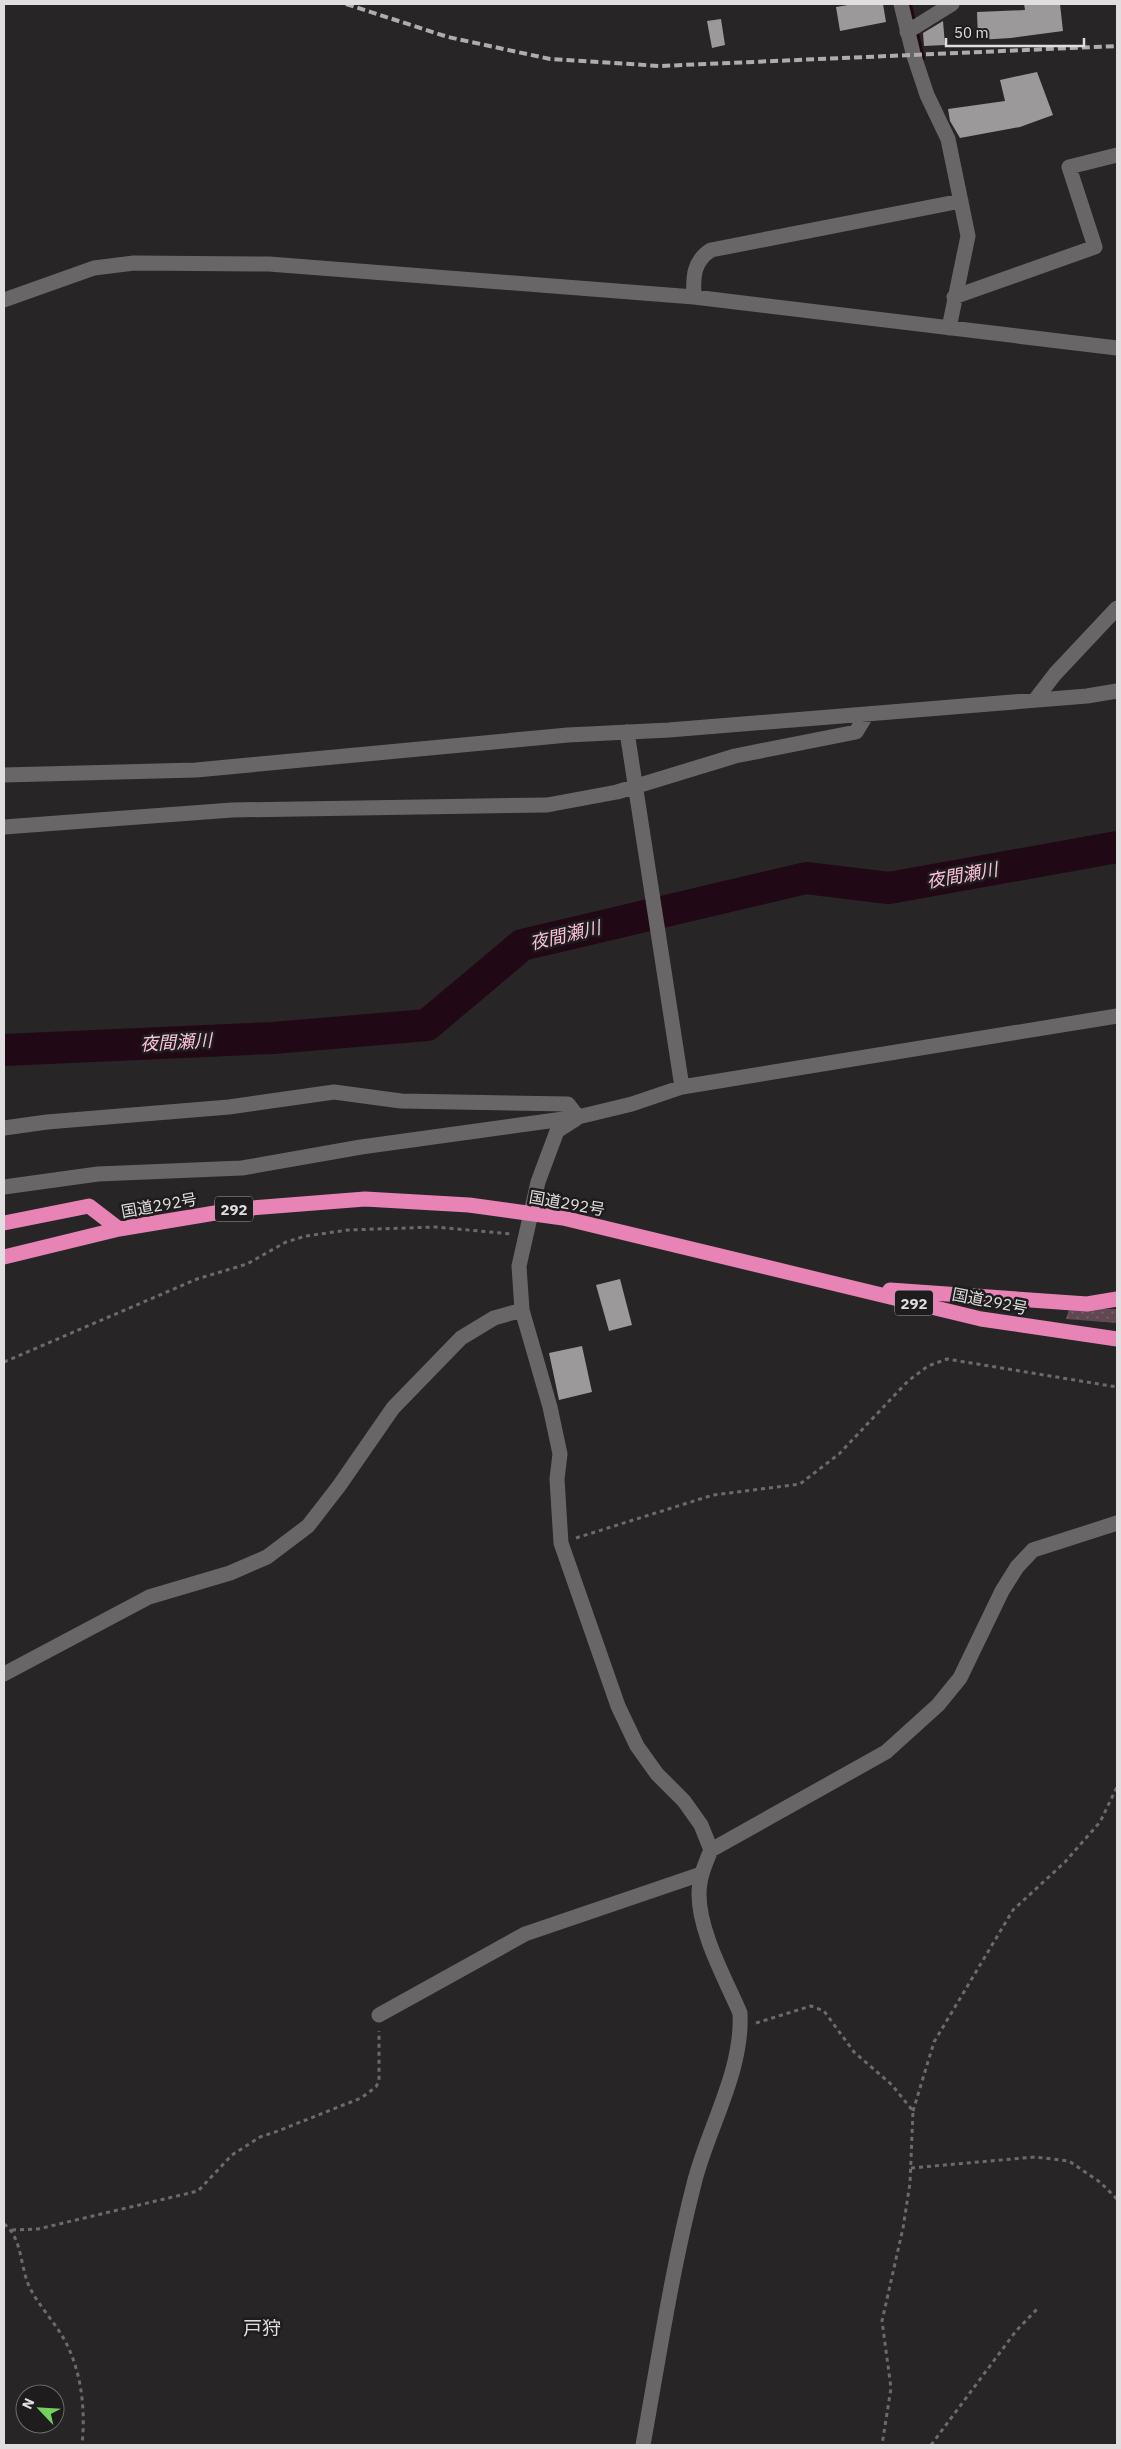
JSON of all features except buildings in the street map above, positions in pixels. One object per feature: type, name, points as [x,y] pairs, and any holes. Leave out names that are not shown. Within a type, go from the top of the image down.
[{"type":"highway","name":"国道292号","points":[[4,1257],[119,1229],[239,1208],[365,1199],[469,1205],[563,1218],[981,1319],[1117,1339]]},
{"type":"highway","points":[[4,1223],[89,1206],[119,1229]]},
{"type":"highway","points":[[846,1286],[1087,1304],[1117,1299]]},
{"type":"street","points":[[901,4],[907,32],[927,95],[948,139],[968,236],[949,328]]},
{"type":"street","points":[[907,32],[952,4]]},
{"type":"street","points":[[954,297],[1095,247],[1069,168],[1117,155]]},
{"type":"street","points":[[694,297],[694,275],[697,262],[711,250],[960,201]]},
{"type":"street","points":[[4,300],[94,268],[134,263],[269,264],[694,297],[1117,348]]},
{"type":"street","points":[[1036,700],[1055,674],[1117,608]]},
{"type":"street","points":[[4,775],[196,770],[568,735],[867,714],[1036,700],[1117,691]]},
{"type":"street","points":[[4,827],[232,810],[547,805],[617,792],[734,756],[856,732],[867,714]]},
{"type":"street","points":[[627,732],[682,1087]]},
{"type":"street","points":[[4,1187],[98,1174],[242,1168],[362,1147],[578,1117],[632,1104],[682,1087],[1117,1016]]},
{"type":"street","points":[[4,1128],[47,1122],[229,1108],[334,1092],[401,1101],[568,1104],[578,1117]]},
{"type":"street","points":[[578,1117],[558,1131],[538,1182],[519,1266],[522,1310],[550,1407],[560,1454],[557,1479],[561,1543],[618,1706],[637,1746],[657,1774],[684,1800],[701,1825],[711,1850]]},
{"type":"street","points":[[4,1674],[149,1597],[230,1573],[267,1557],[308,1526],[340,1486],[393,1408],[461,1338],[494,1318],[522,1310]]},
{"type":"street","points":[[643,2445],[680,2239],[702,2154],[732,2072],[741,2027],[740,2013],[700,1914],[699,1892],[701,1874],[711,1850],[886,1752],[938,1705],[960,1678],[1002,1591],[1018,1567],[1033,1550],[1117,1522]]},
{"type":"street","points":[[379,2015],[525,1934],[701,1874]]},
{"type":"path","points":[[4,1362],[197,1279],[247,1264],[286,1242],[306,1236],[348,1230],[435,1227],[525,1236]]},
{"type":"path","points":[[561,1543],[713,1495],[800,1484],[838,1454],[908,1381],[928,1366],[947,1359],[1117,1387]]},
{"type":"path","points":[[882,2445],[891,2388],[882,2321],[902,2228],[911,2168],[913,2111],[934,2042],[1013,1910],[1064,1862],[1100,1822],[1117,1787]]},
{"type":"path","points":[[741,2027],[811,2006],[824,2011],[854,2052],[892,2085],[913,2111]]},
{"type":"path","points":[[12,2230],[38,2229],[198,2190],[232,2154],[260,2136],[278,2131],[361,2098],[376,2087],[379,2080],[379,2015]]},
{"type":"path","points":[[911,2168],[1035,2158],[1069,2161],[1100,2182],[1117,2199]]},
{"type":"path","points":[[4,2224],[12,2230],[29,2287],[62,2336],[76,2366],[84,2427],[82,2445]]},
{"type":"path","points":[[931,2445],[1016,2331],[1039,2307]]},
{"type":"shaded area","points":[[1069,1309],[1117,1309],[1117,1323],[1066,1319]]},
{"type":"waterway","points":[[909,4],[922,58]]},
{"type":"waterway","name":"夜間瀬川","points":[[4,1050],[273,1038],[427,1025],[522,945],[806,878],[889,888],[1117,847]]},
{"type":"railway","points":[[346,4],[448,37],[550,59],[660,66],[1117,46]]},
{"type":"district","name":"戸狩","points":[[262,2328]]}]
